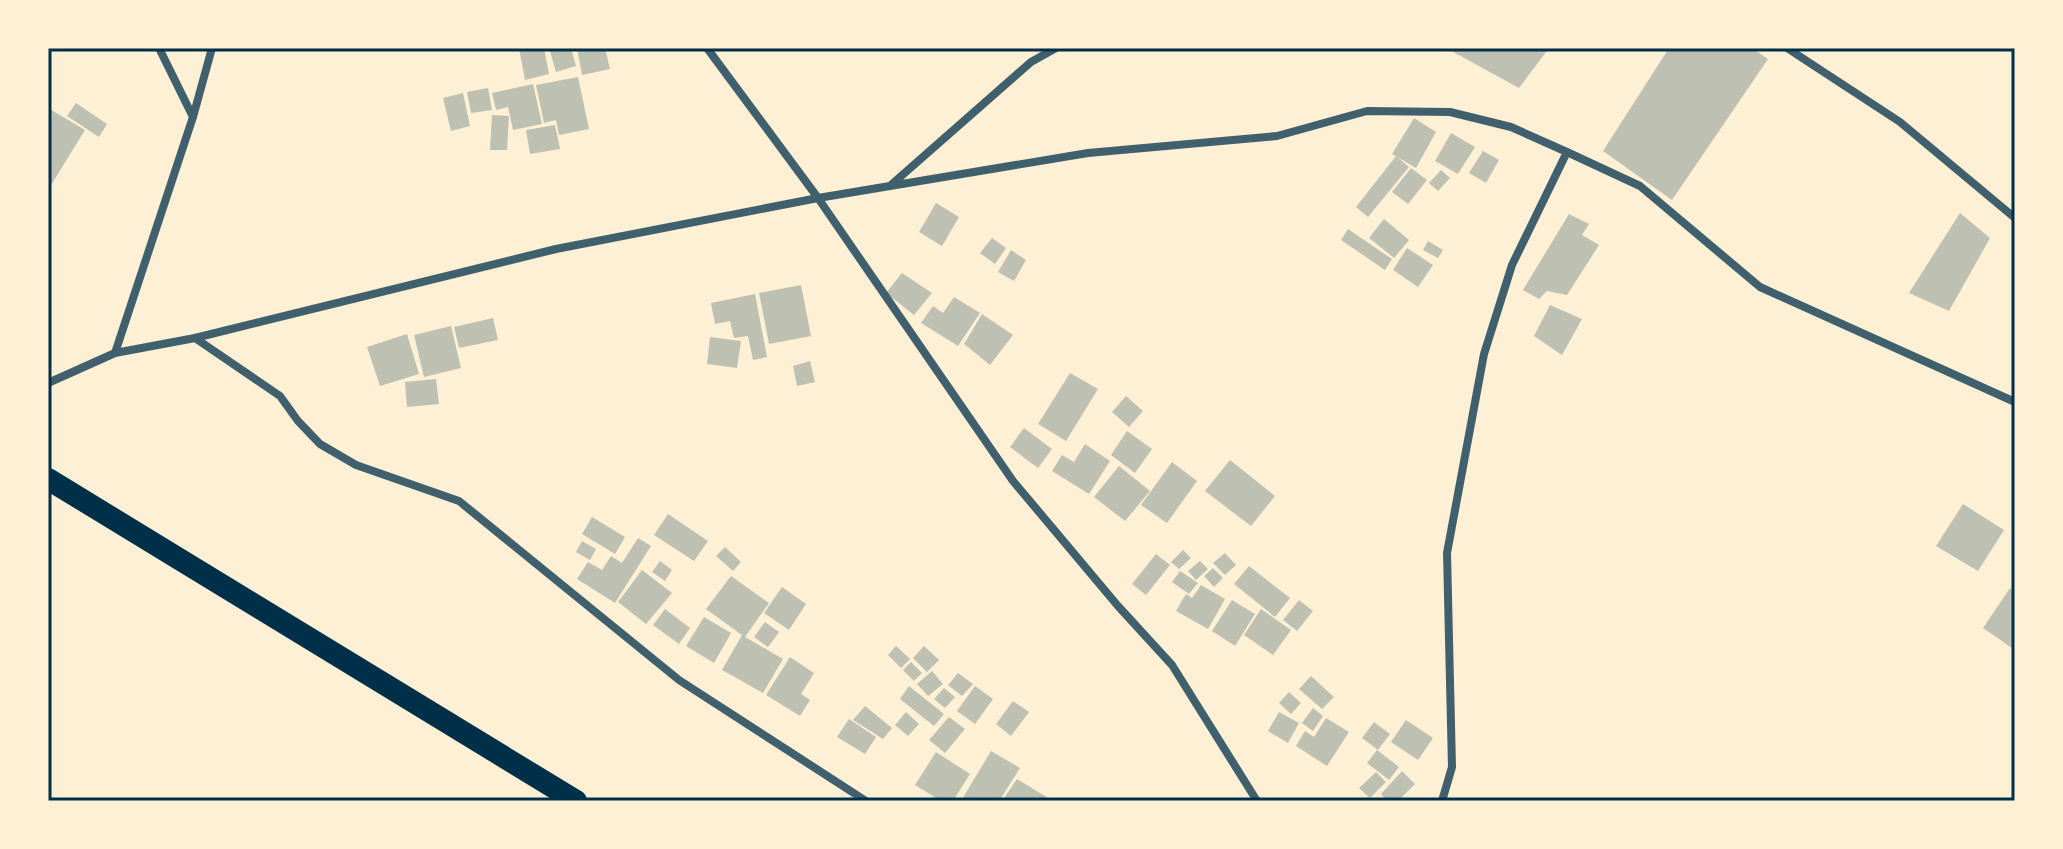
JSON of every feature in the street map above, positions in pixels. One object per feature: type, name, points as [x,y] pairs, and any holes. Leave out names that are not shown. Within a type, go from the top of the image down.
[{"type":"highway","points":[[48,479],[576,801]]},
{"type":"street","points":[[159,48],[193,117]]},
{"type":"street","points":[[115,353],[193,117],[212,48]]},
{"type":"street","points":[[707,48],[818,198],[1013,481],[1172,665],[1257,801]]},
{"type":"street","points":[[890,185],[1031,62],[1056,48]]},
{"type":"street","points":[[1787,48],[1900,122],[2015,218]]},
{"type":"street","points":[[48,383],[115,353],[195,338],[556,249],[890,185],[1088,153],[1277,136],[1367,111],[1450,112],[1511,127],[1567,152],[1640,186],[1760,287],[2015,402]]},
{"type":"street","points":[[1442,801],[1452,767],[1447,553],[1481,369],[1512,265],[1567,152]]},
{"type":"street","points":[[195,338],[280,396],[320,444],[356,465],[459,501],[679,680],[866,801]]},
{"type":"building","points":[[519,48],[544,48],[549,74],[525,80]]},
{"type":"building","points":[[549,48],[571,48],[576,66],[556,72]]},
{"type":"building","points":[[577,48],[605,48],[610,69],[582,75]]},
{"type":"building","points":[[1446,48],[1549,48],[1519,88]]},
{"type":"building","points":[[1669,48],[1752,48],[1768,59],[1672,200],[1603,151]]},
{"type":"building","points":[[578,77],[589,129],[559,135],[556,120],[544,123],[536,85]]},
{"type":"building","points":[[533,84],[542,124],[513,130],[508,107],[496,110],[492,93]]},
{"type":"building","points":[[488,88],[492,110],[471,113],[467,92]]},
{"type":"building","points":[[463,93],[470,126],[451,131],[443,98]]},
{"type":"building","points":[[76,103],[107,124],[99,137],[67,116]]},
{"type":"building","points":[[48,108],[85,130],[48,190]]},
{"type":"building","points":[[492,115],[509,116],[507,150],[490,150]]},
{"type":"building","points":[[1414,118],[1436,132],[1416,168],[1392,154]]},
{"type":"building","points":[[555,125],[560,149],[530,154],[526,130]]},
{"type":"building","points":[[1451,133],[1475,147],[1458,174],[1435,161]]},
{"type":"building","points":[[1483,151],[1499,160],[1486,183],[1469,173]]},
{"type":"building","points":[[1396,156],[1409,167],[1368,217],[1356,207]]},
{"type":"building","points":[[1411,168],[1427,180],[1408,204],[1392,192]]},
{"type":"building","points":[[1441,170],[1450,178],[1438,191],[1429,183]]},
{"type":"building","points":[[936,203],[959,217],[942,246],[919,232]]},
{"type":"building","points":[[1960,213],[1990,238],[1949,311],[1909,293]]},
{"type":"building","points":[[1569,214],[1589,224],[1582,235],[1599,245],[1567,295],[1547,291],[1539,299],[1523,290]]},
{"type":"building","points":[[1384,219],[1409,240],[1394,258],[1369,238]]},
{"type":"building","points":[[1348,229],[1392,259],[1385,270],[1341,240]]},
{"type":"building","points":[[992,238],[1006,248],[995,264],[980,253]]},
{"type":"building","points":[[1428,241],[1443,250],[1438,258],[1423,250]]},
{"type":"building","points":[[1407,248],[1433,265],[1418,287],[1393,270]]},
{"type":"building","points":[[1011,250],[1026,260],[1014,281],[998,272]]},
{"type":"building","points":[[902,273],[932,293],[914,315],[886,293]]},
{"type":"building","points":[[801,285],[811,336],[769,344],[759,293]]},
{"type":"building","points":[[755,294],[767,357],[753,360],[748,336],[734,338],[730,321],[715,324],[711,303]]},
{"type":"building","points":[[954,297],[980,313],[958,346],[921,323],[933,306],[943,313]]},
{"type":"building","points":[[1550,305],[1582,319],[1562,355],[1534,336]]},
{"type":"building","points":[[982,314],[1013,335],[990,365],[964,344]]},
{"type":"building","points":[[493,318],[498,340],[459,348],[454,327]]},
{"type":"building","points":[[451,326],[461,368],[424,377],[414,335]]},
{"type":"building","points":[[407,334],[419,374],[380,386],[367,347]]},
{"type":"building","points":[[710,337],[741,341],[737,368],[707,364]]},
{"type":"building","points":[[810,361],[815,382],[797,386],[793,366]]},
{"type":"building","points":[[1070,373],[1098,389],[1066,441],[1038,424]]},
{"type":"building","points":[[436,379],[439,404],[407,407],[405,382]]},
{"type":"building","points":[[1126,396],[1143,411],[1129,427],[1112,412]]},
{"type":"building","points":[[1024,428],[1052,449],[1038,468],[1010,447]]},
{"type":"building","points":[[1127,431],[1152,449],[1135,473],[1111,455]]},
{"type":"building","points":[[1085,444],[1110,461],[1089,494],[1052,471],[1062,455],[1074,462]]},
{"type":"building","points":[[1230,460],[1275,496],[1251,526],[1205,491]]},
{"type":"building","points":[[1172,462],[1197,481],[1167,523],[1141,505]]},
{"type":"building","points":[[1119,466],[1150,491],[1125,521],[1094,497]]},
{"type":"building","points":[[1963,504],[2004,530],[1978,571],[1936,546]]},
{"type":"building","points":[[668,514],[708,541],[694,561],[654,535]]},
{"type":"building","points":[[592,517],[625,537],[615,554],[582,534]]},
{"type":"building","points":[[638,538],[651,546],[615,603],[577,579],[588,562],[602,570],[611,556],[622,563]]},
{"type":"building","points":[[582,541],[596,549],[590,560],[576,552]]},
{"type":"building","points":[[725,547],[741,562],[733,571],[716,556]]},
{"type":"building","points":[[1183,550],[1191,558],[1179,569],[1171,562]]},
{"type":"building","points":[[1225,553],[1236,565],[1225,575],[1213,563]]},
{"type":"building","points":[[1156,554],[1170,565],[1146,595],[1132,584]]},
{"type":"building","points":[[660,561],[672,570],[665,581],[652,572]]},
{"type":"building","points":[[1200,561],[1208,569],[1196,580],[1188,571]]},
{"type":"building","points":[[1249,566],[1290,598],[1275,617],[1234,584]]},
{"type":"building","points":[[1213,568],[1223,578],[1214,587],[1204,576]]},
{"type":"building","points":[[642,570],[672,593],[646,624],[618,602]]},
{"type":"building","points":[[1180,571],[1198,583],[1189,594],[1172,582]]},
{"type":"building","points":[[731,576],[769,603],[745,637],[783,659],[763,693],[722,670],[742,635],[706,609]]},
{"type":"building","points":[[1201,585],[1225,599],[1208,629],[1176,611],[1186,594],[1192,598]]},
{"type":"building","points":[[782,587],[806,604],[789,630],[764,613]]},
{"type":"building","points":[[2010,588],[2015,592],[2015,650],[1983,628]]},
{"type":"building","points":[[1232,600],[1255,614],[1235,646],[1212,631]]},
{"type":"building","points":[[1299,600],[1313,611],[1297,631],[1283,620]]},
{"type":"building","points":[[665,609],[690,628],[679,644],[653,625]]},
{"type":"building","points":[[1261,609],[1291,630],[1273,655],[1244,635]]},
{"type":"building","points":[[704,617],[731,633],[714,663],[686,646]]},
{"type":"building","points":[[765,622],[779,632],[768,647],[754,637]]},
{"type":"building","points":[[896,646],[910,659],[901,668],[888,655]]},
{"type":"building","points":[[924,646],[939,660],[927,672],[913,658]]},
{"type":"building","points":[[790,657],[814,673],[801,694],[810,700],[800,716],[766,695]]},
{"type":"building","points":[[911,662],[922,673],[914,681],[903,670]]},
{"type":"building","points":[[932,671],[943,684],[928,696],[917,684]]},
{"type":"building","points":[[958,673],[973,684],[962,696],[948,685]]},
{"type":"building","points":[[1311,676],[1334,697],[1322,709],[1299,689]]},
{"type":"building","points":[[909,686],[944,714],[934,726],[900,699]]},
{"type":"building","points":[[975,686],[993,699],[975,724],[957,711]]},
{"type":"building","points":[[944,688],[955,697],[945,708],[934,699]]},
{"type":"building","points":[[1289,692],[1301,703],[1291,714],[1279,703]]},
{"type":"building","points":[[1013,701],[1029,712],[1011,736],[996,724]]},
{"type":"building","points":[[865,706],[892,728],[883,739],[853,720]]},
{"type":"building","points":[[1313,708],[1323,716],[1313,731],[1302,723]]},
{"type":"building","points":[[906,712],[919,724],[908,736],[895,725]]},
{"type":"building","points":[[1279,712],[1299,723],[1288,743],[1268,731]]},
{"type":"building","points":[[949,717],[965,729],[945,753],[929,740]]},
{"type":"building","points":[[1326,718],[1349,732],[1327,766],[1296,746],[1305,731],[1314,737]]},
{"type":"building","points":[[849,719],[876,737],[865,754],[837,737]]},
{"type":"building","points":[[1406,720],[1433,738],[1418,760],[1391,742]]},
{"type":"building","points":[[1374,722],[1390,734],[1378,750],[1362,738]]},
{"type":"building","points":[[1377,750],[1399,767],[1389,780],[1367,763]]},
{"type":"building","points":[[991,751],[1020,768],[999,801],[961,801]]},
{"type":"building","points":[[936,752],[970,774],[953,801],[941,801],[915,785]]},
{"type":"building","points":[[1402,771],[1415,784],[1398,801],[1387,801],[1381,794]]},
{"type":"building","points":[[1376,772],[1386,782],[1370,798],[1359,788]]},
{"type":"building","points":[[1017,779],[1053,801],[1002,801]]}]
